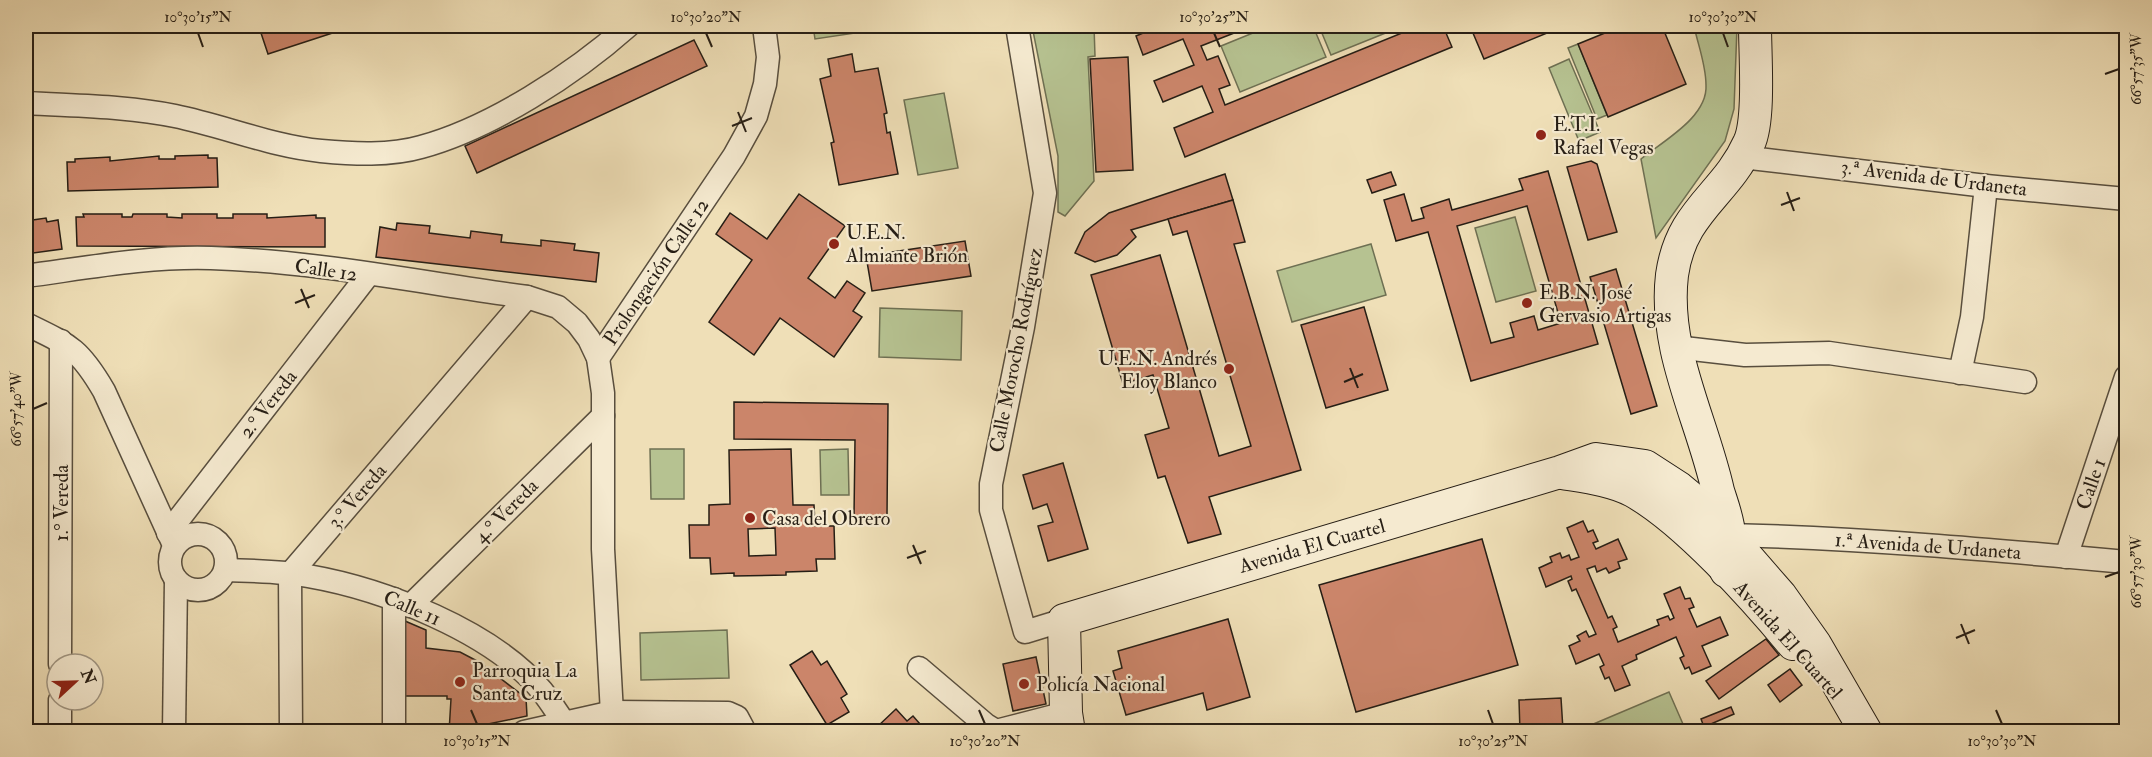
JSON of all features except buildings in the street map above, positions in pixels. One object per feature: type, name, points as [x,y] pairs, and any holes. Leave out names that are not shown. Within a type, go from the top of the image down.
[{"type":"main road","points":[[1726,571],[1725,554],[1729,535],[1714,471],[1674,347],[1672,278],[1676,251],[1693,217],[1742,157],[1751,141],[1754,122],[1755,26]]},
{"type":"main road","name":"Avenida El Cuartel","points":[[1064,620],[1560,472],[1596,459],[1645,466],[1679,488],[1708,512],[1781,596],[1815,644],[1864,728]]},
{"type":"main road","name":"Avenida El Cuartel","points":[[1560,472],[1616,484],[1634,491],[1682,529],[1777,624],[1864,728]]},
{"type":"main road","points":[[1682,529],[1729,535]]},
{"type":"main road","points":[[1064,620],[1067,722]]},
{"type":"street","points":[[26,103],[173,115],[214,124],[271,142],[320,151],[394,152],[420,148],[485,122],[529,98],[628,26]]},
{"type":"street","name":"Prolongación Calle 12","points":[[613,722],[603,549],[603,393],[598,358],[734,156],[756,116],[765,84],[768,57],[768,38],[764,26]]},
{"type":"street","name":"Calle Morocho Rodríguez","points":[[1017,26],[1045,194],[1023,327],[996,453],[991,484],[991,510],[1025,632],[1064,620]]},
{"type":"street","name":"3.ª Avenida de Urdaneta","points":[[1742,157],[1986,186],[2062,191],[2127,199]]},
{"type":"street","points":[[1960,374],[1972,317],[1986,186]]},
{"type":"street","name":"Calle 12","points":[[26,276],[168,259],[212,258],[527,297],[558,307],[577,322],[598,358]]},
{"type":"street","name":"2.° Vereda","points":[[171,539],[368,276]]},
{"type":"street","name":"3.° Vereda","points":[[290,574],[527,297]]},
{"type":"street","points":[[26,324],[61,341],[80,355],[104,391],[171,539],[170,564],[176,580],[174,732]]},
{"type":"street","name":"1.° Vereda","points":[[60,652],[61,341]]},
{"type":"street","points":[[1674,347],[1745,354],[1829,353],[2025,382]]},
{"type":"street","name":"Calle 1","points":[[2066,557],[2127,377]]},
{"type":"street","name":"4.° Vereda","points":[[402,602],[603,416]]},
{"type":"street","points":[[171,539],[206,534],[214,538],[225,552],[226,570],[216,585],[208,589],[191,590],[176,580]]},
{"type":"street","name":"1.ª Avenida de Urdaneta","points":[[1729,535],[1934,545],[2127,562]]},
{"type":"street","name":"Calle 11","points":[[226,570],[290,574],[354,586],[402,602],[447,622],[504,657],[541,690],[563,721]]},
{"type":"street","points":[[290,574],[291,732]]},
{"type":"street","points":[[394,732],[402,602]]},
{"type":"street","points":[[920,668],[996,731],[1067,722]]},
{"type":"street","points":[[60,712],[60,732]]},
{"type":"street","points":[[524,732],[563,721],[613,722],[728,712],[741,724]]},
{"type":"green space","points":[[813,26],[902,26],[815,39]]},
{"type":"green space","points":[[1032,26],[1094,26],[1095,56],[1088,57],[1094,181],[1065,216],[1058,212],[1058,156]]},
{"type":"green space","points":[[1270,26],[1313,26],[1326,57],[1240,92],[1221,46]]},
{"type":"green space","points":[[1319,26],[1403,26],[1331,55]]},
{"type":"green space","points":[[1694,26],[1737,26],[1734,109],[1725,141],[1656,238],[1641,159],[1692,118],[1705,97],[1705,70]]},
{"type":"green space","points":[[1578,44],[1607,115],[1597,119],[1568,48]]},
{"type":"green space","points":[[1569,59],[1600,132],[1579,141],[1549,68]]},
{"type":"green space","points":[[944,93],[958,168],[918,175],[904,100]]},
{"type":"green space","points":[[1515,217],[1536,291],[1496,302],[1475,228]]},
{"type":"green space","points":[[1371,244],[1386,295],[1292,322],[1277,271]]},
{"type":"green space","points":[[880,308],[962,311],[961,360],[879,357]]},
{"type":"green space","points":[[650,449],[684,449],[684,499],[651,499]]},
{"type":"green space","points":[[848,449],[849,495],[821,495],[820,450]]},
{"type":"green space","points":[[727,630],[729,678],[641,680],[640,633]]},
{"type":"green space","points":[[1669,692],[1686,731],[1585,731],[1584,728]]},
{"type":"place","name":"E.T.I. Rafael Vegas","points":[[1541,135]]},
{"type":"place","name":"U.E.N. Almiante Brión","points":[[834,244]]},
{"type":"place","name":"E.B.N. José Gervasio Artigas","points":[[1527,303]]},
{"type":"place","name":"U.E.N. Andrés Eloy Blanco","points":[[1229,369]]},
{"type":"place","name":"Casa del Obrero","points":[[750,518]]},
{"type":"place","name":"Parroquia La Santa Cruz","points":[[460,682]]},
{"type":"place","name":"Policía Nacional","points":[[1024,684]]}]
